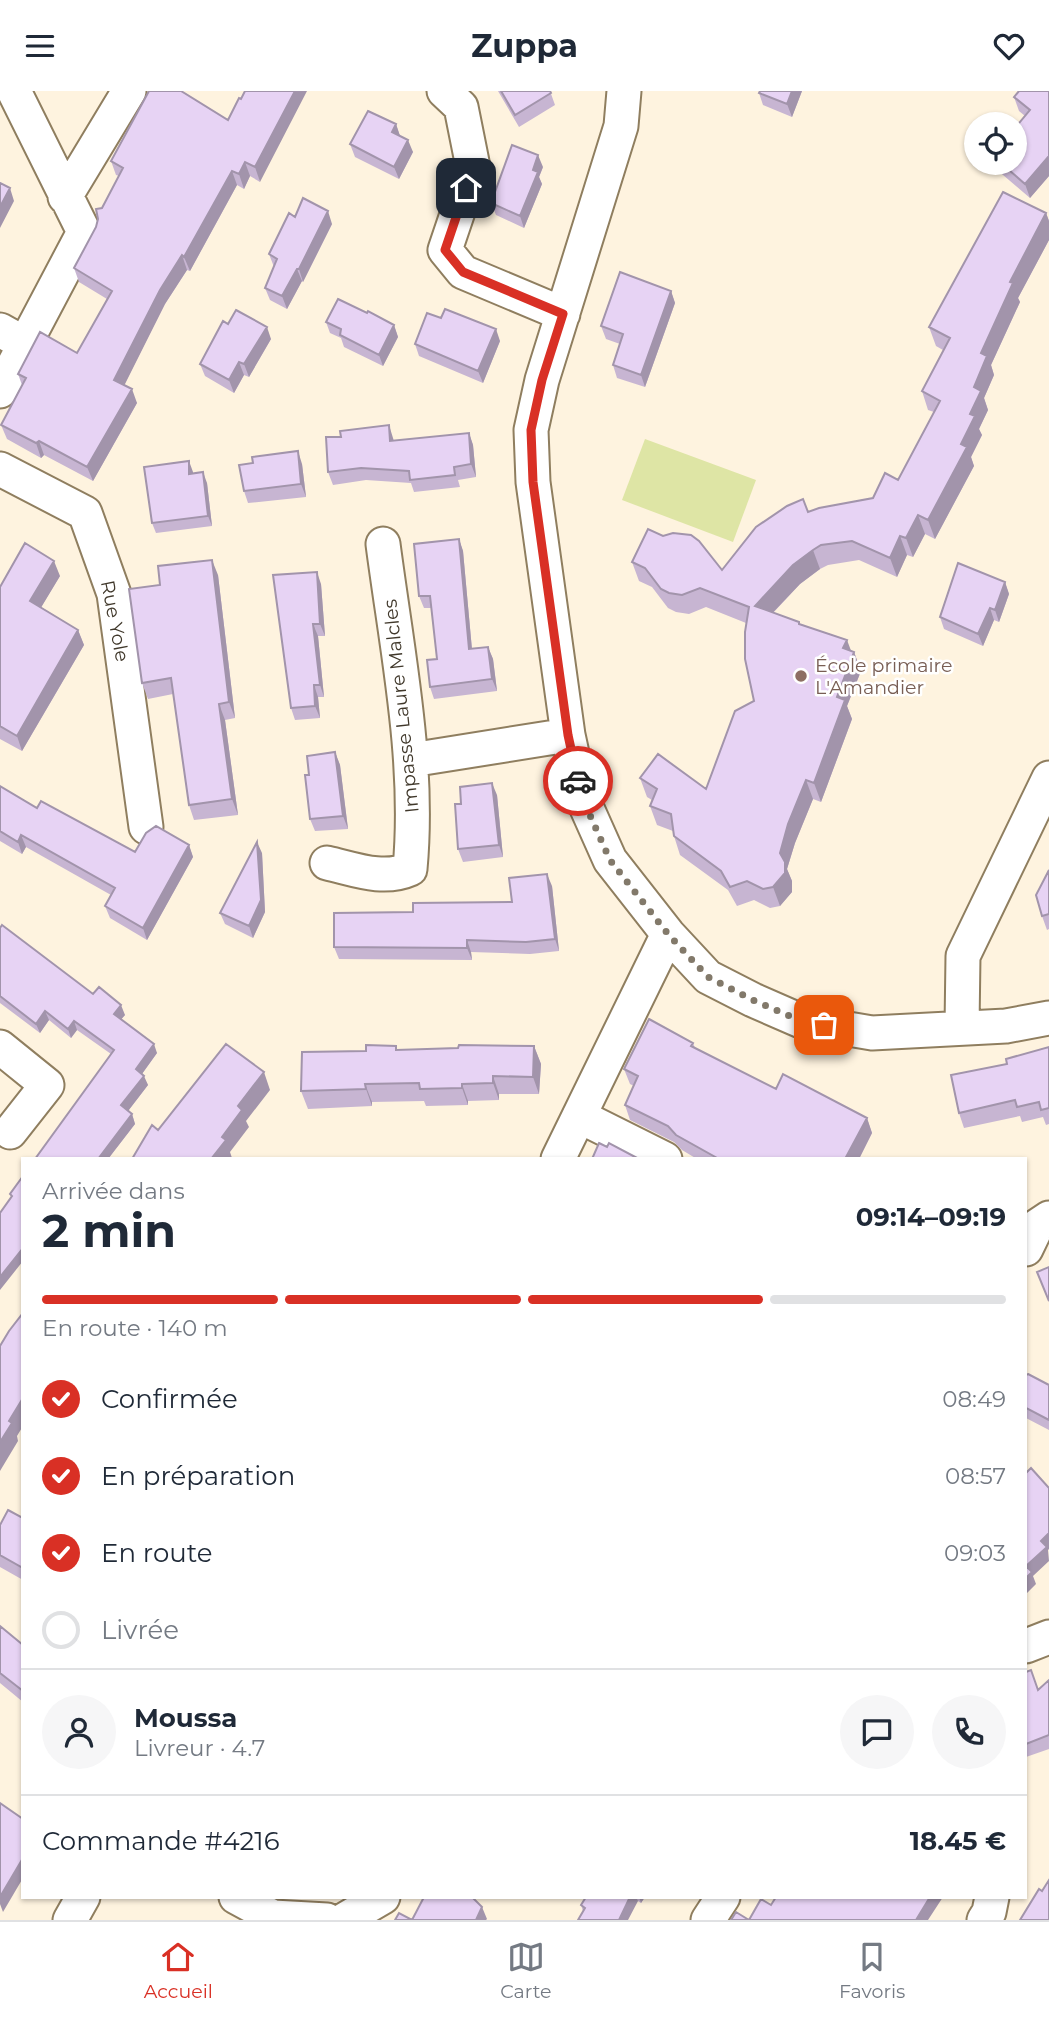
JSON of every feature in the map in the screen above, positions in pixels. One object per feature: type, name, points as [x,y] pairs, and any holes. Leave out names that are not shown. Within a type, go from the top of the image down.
[{"type":"street","points":[[0,391],[12,337],[84,232],[14,91]]},
{"type":"street","points":[[65,197],[129,91]]},
{"type":"street","points":[[444,91],[461,107],[473,167],[445,250],[463,272],[563,314]]},
{"type":"street","points":[[624,91],[621,126],[542,380],[531,430],[533,482],[568,735],[581,795],[610,860],[668,934],[708,977],[801,1021],[872,1034],[1006,1026],[1049,1018]]},
{"type":"street","name":"Rue Yole","points":[[0,469],[85,513],[114,594],[146,827]]},
{"type":"street","name":"Impasse Laure Malcles","points":[[327,863],[378,875],[410,869],[414,827],[411,760],[383,544]]},
{"type":"street","points":[[411,760],[568,735]]},
{"type":"street","points":[[962,1027],[963,956],[1049,778]]},
{"type":"street","points":[[559,1157],[668,934]]},
{"type":"street","points":[[0,1047],[47,1085],[10,1132]]},
{"type":"street","points":[[579,1116],[660,1157]]},
{"type":"street","points":[[1027,1247],[1037,1226],[1049,1218]]},
{"type":"street","points":[[1027,1646],[1049,1637]]},
{"type":"street","points":[[70,1920],[82,1899]]},
{"type":"street","points":[[240,1899],[273,1917],[327,1920]]},
{"type":"street","points":[[344,1920],[380,1899]]},
{"type":"street","points":[[708,1920],[722,1899]]},
{"type":"street","points":[[984,1920],[992,1899]]},
{"type":"green space","points":[[645,439],[756,480],[733,542],[622,500]]},
{"type":"building","points":[[149,91],[181,91],[228,120],[245,91],[295,91],[255,167],[245,162],[239,174],[232,171],[184,257],[182,255],[160,290],[114,380],[132,389],[87,467],[39,441],[36,443],[1,425],[26,378],[18,374],[40,332],[77,353],[112,291],[74,268],[96,227],[96,209],[102,208],[123,168],[111,161]]},
{"type":"building","points":[[501,91],[550,91],[551,93],[515,115]]},
{"type":"building","points":[[792,91],[787,104],[759,93]]},
{"type":"building","points":[[1019,91],[1049,91],[1049,156],[1025,184],[1015,175],[1027,175],[1027,114],[1030,110],[1014,97]]},
{"type":"building","points":[[368,111],[396,124],[392,132],[408,140],[394,167],[350,144]]},
{"type":"building","points":[[512,145],[538,155],[533,170],[538,172],[520,216],[491,203]]},
{"type":"building","points":[[0,183],[10,188],[0,207]]},
{"type":"building","points":[[1003,192],[1046,213],[1010,282],[1013,283],[981,353],[987,356],[974,387],[981,391],[970,414],[975,416],[961,444],[967,447],[928,520],[918,515],[906,538],[900,536],[890,558],[852,541],[821,545],[793,565],[755,606],[847,640],[843,648],[854,652],[837,697],[845,700],[814,783],[806,780],[788,824],[780,853],[785,862],[785,873],[773,887],[763,889],[747,881],[730,887],[721,871],[674,836],[671,814],[650,806],[657,789],[640,778],[658,754],[706,789],[735,711],[754,701],[745,659],[749,607],[700,588],[682,595],[669,593],[661,589],[645,568],[632,562],[648,529],[663,536],[673,533],[691,535],[722,570],[756,527],[787,506],[803,499],[808,512],[873,498],[885,473],[898,480],[940,401],[922,391],[950,338],[929,327]]},
{"type":"building","points":[[303,198],[328,211],[299,269],[282,296],[265,288],[277,259],[269,254],[289,213],[295,217]]},
{"type":"building","points":[[620,272],[671,291],[641,375],[613,365],[623,334],[601,326]]},
{"type":"building","points":[[338,299],[394,325],[379,355],[340,335],[341,329],[326,322]]},
{"type":"building","points":[[445,309],[496,329],[478,371],[415,344],[427,313],[441,318]]},
{"type":"building","points":[[236,310],[267,327],[244,364],[239,362],[229,380],[200,364],[223,321],[228,324]]},
{"type":"building","points":[[389,425],[390,441],[469,433],[471,464],[454,467],[455,475],[410,480],[409,471],[361,468],[328,472],[326,437],[341,437],[340,431]]},
{"type":"building","points":[[298,451],[301,484],[244,491],[239,465],[253,463],[252,457]]},
{"type":"building","points":[[189,461],[189,474],[203,472],[208,516],[152,523],[144,467]]},
{"type":"building","points":[[459,539],[469,649],[488,647],[492,679],[430,687],[427,660],[437,659],[430,596],[419,596],[414,544]]},
{"type":"building","points":[[25,543],[54,561],[30,601],[78,630],[17,736],[0,726],[0,587]]},
{"type":"building","points":[[212,560],[229,702],[219,704],[232,799],[189,805],[171,678],[142,683],[129,589],[160,585],[158,566]]},
{"type":"building","points":[[958,563],[1005,582],[995,610],[990,608],[978,634],[940,617]]},
{"type":"building","points":[[317,572],[320,624],[313,624],[320,685],[314,685],[315,706],[291,708],[273,575]]},
{"type":"building","points":[[335,752],[343,816],[310,819],[305,775],[309,775],[307,756]]},
{"type":"building","points":[[492,783],[499,845],[458,849],[455,804],[461,804],[460,787]]},
{"type":"building","points":[[0,786],[37,808],[41,801],[135,852],[146,833],[156,826],[189,845],[143,928],[105,906],[115,888],[21,835],[18,842],[0,831]]},
{"type":"building","points":[[257,842],[261,900],[249,926],[220,913]]},
{"type":"building","points":[[1049,870],[1049,914],[1042,916],[1036,895]]},
{"type":"building","points":[[547,874],[555,939],[526,942],[467,940],[467,948],[334,947],[334,913],[413,912],[413,903],[512,902],[509,878]]},
{"type":"building","points":[[2,925],[93,994],[99,987],[121,1005],[114,1014],[154,1044],[136,1069],[144,1076],[121,1105],[132,1114],[100,1157],[36,1157],[114,1050],[74,1021],[68,1029],[45,1011],[36,1024],[0,996]]},
{"type":"building","points":[[649,1019],[693,1043],[691,1046],[776,1089],[783,1074],[867,1118],[846,1157],[715,1157],[676,1135],[668,1126],[625,1105],[638,1076],[624,1069]]},
{"type":"building","points":[[226,1044],[264,1072],[238,1106],[242,1110],[222,1137],[226,1140],[213,1157],[133,1157],[152,1125],[158,1130]]},
{"type":"building","points":[[366,1045],[396,1046],[396,1050],[458,1048],[459,1045],[534,1046],[533,1077],[493,1076],[493,1083],[462,1084],[462,1088],[420,1089],[419,1083],[365,1084],[366,1089],[301,1091],[302,1052],[366,1051]]},
{"type":"building","points":[[1049,1047],[1049,1108],[1041,1110],[1039,1102],[1017,1107],[1015,1100],[959,1113],[951,1075],[1007,1064],[1006,1059]]},
{"type":"building","points":[[599,1143],[607,1147],[609,1143],[635,1157],[593,1157]]},
{"type":"building","points":[[21,1179],[21,1251],[0,1277],[0,1213],[12,1196],[10,1194]]},
{"type":"building","points":[[1049,1267],[1049,1301],[1037,1272]]},
{"type":"building","points":[[21,1316],[21,1401],[0,1442],[0,1346]]},
{"type":"building","points":[[1027,1374],[1049,1385],[1049,1420],[1027,1409]]},
{"type":"building","points":[[1031,1468],[1049,1488],[1049,1533],[1041,1541],[1047,1547],[1027,1565],[1027,1472]]},
{"type":"building","points":[[8,1510],[21,1517],[21,1567],[0,1555],[0,1525]]},
{"type":"building","points":[[0,1626],[21,1643],[21,1689],[0,1673]]},
{"type":"building","points":[[1031,1670],[1038,1690],[1049,1680],[1049,1735],[1027,1744],[1027,1672]]},
{"type":"building","points":[[0,1803],[21,1818],[21,1861],[0,1897]]},
{"type":"building","points":[[1049,1880],[1049,1920],[1020,1920],[1039,1889],[1042,1891]]},
{"type":"building","points":[[423,1899],[474,1899],[482,1907],[476,1920],[412,1920]]},
{"type":"building","points":[[585,1899],[629,1899],[619,1920],[578,1920],[585,1908],[581,1905]]},
{"type":"building","points":[[761,1899],[771,1905],[775,1899],[929,1899],[916,1920],[749,1920]]},
{"type":"building","points":[[736,1912],[749,1920],[731,1920]]},
{"type":"building","points":[[399,1913],[412,1920],[395,1920]]},
{"type":"way so far","points":[[578,781],[581,795],[610,860],[668,934],[708,977],[801,1021],[824,1025]]},
{"type":"place","name":"École primaire L'Amandier","points":[[801,676]]},
{"type":"route","points":[[466,188],[445,250],[463,272],[563,314],[542,380],[531,430],[533,482],[568,735],[578,781]]}]
